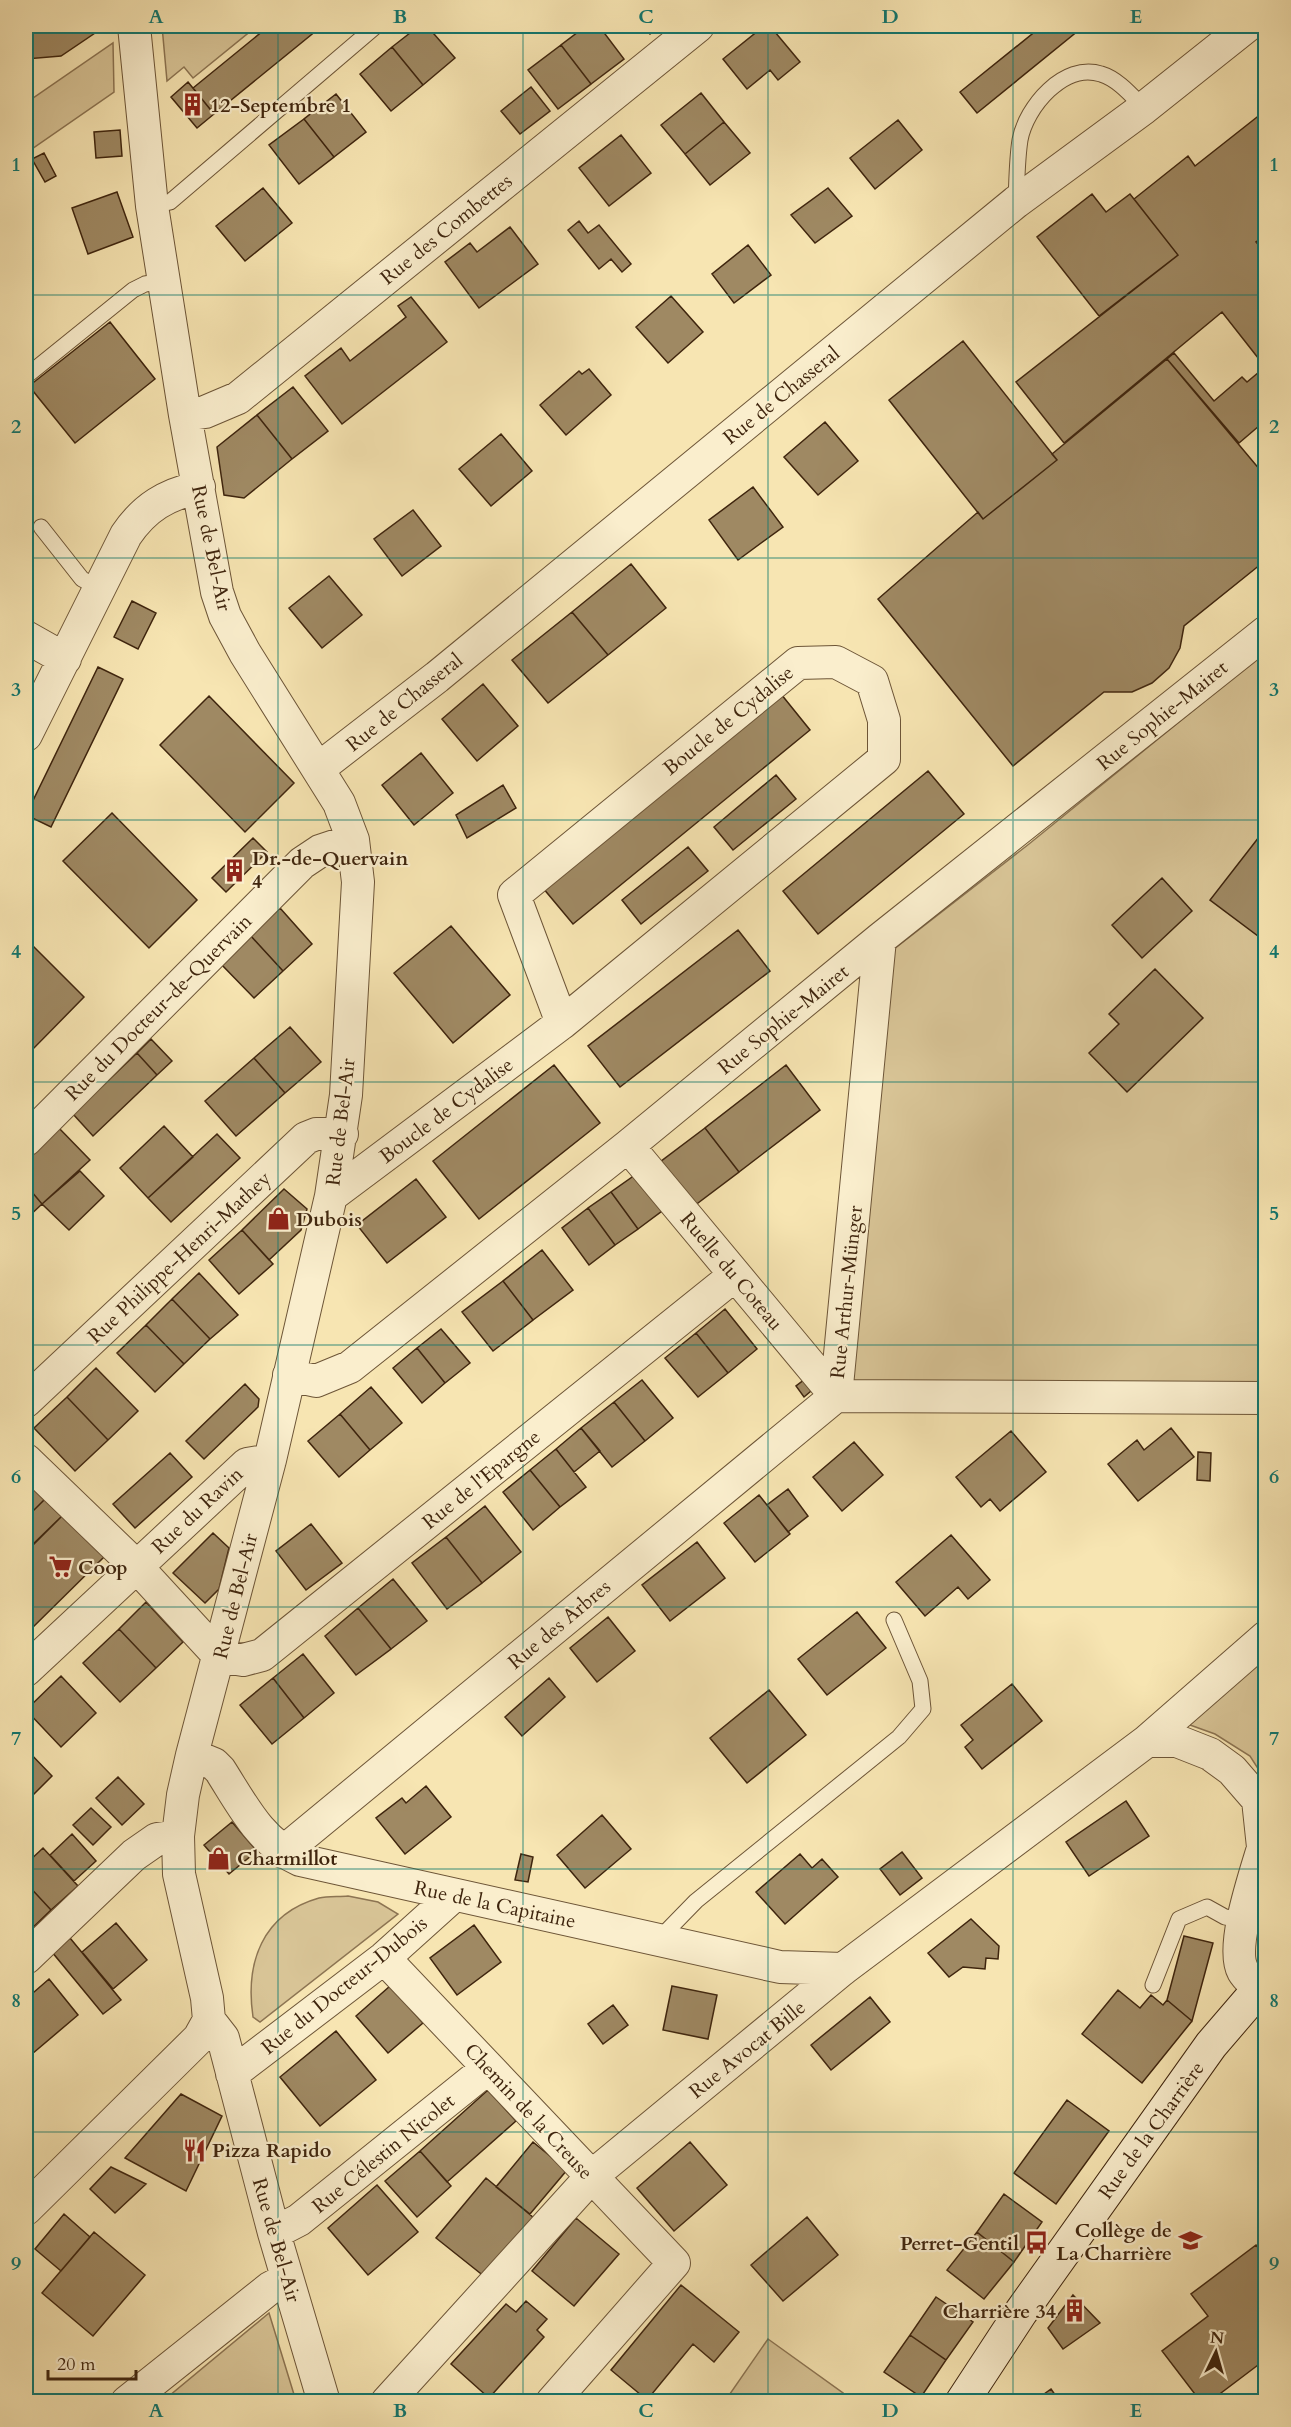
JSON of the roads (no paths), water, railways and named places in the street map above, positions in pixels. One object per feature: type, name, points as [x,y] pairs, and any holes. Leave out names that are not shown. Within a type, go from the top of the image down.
[{"type":"main road","name":"Rue de la Charrière","points":[[962,2402],[1022,2312],[1211,2045],[1262,1985]]},
{"type":"street","name":"Rue de Bel-Air","points":[[134,26],[152,206],[185,416],[217,592],[225,616],[339,803],[353,840],[358,882],[342,1134],[331,1196],[270,1460],[192,1755],[183,1795],[178,1836],[179,1874],[207,1998],[209,2020],[223,2038],[274,2233],[324,2402]]},
{"type":"street","name":"Rue des Combettes","points":[[185,416],[206,412],[238,398],[698,26]]},
{"type":"street","name":"Rue de Chasseral","points":[[318,769],[447,669],[1016,202],[1144,108],[1247,26]]},
{"type":"street","points":[[26,735],[126,535],[138,518],[158,502],[199,488]]},
{"type":"street","name":"Rue Sophie-Mairet","points":[[289,1376],[316,1381],[350,1366],[628,1146],[880,939],[1266,632]]},
{"type":"street","points":[[26,638],[65,659]]},
{"type":"street","name":"Boucle de Cydalise","points":[[331,1196],[562,1023],[884,759],[884,720],[872,681],[836,662],[798,663],[514,895],[562,1023]]},
{"type":"street","name":"Rue du Docteur-de-Quervain","points":[[26,1140],[302,863],[320,851],[353,840]]},
{"type":"street","name":"Rue Arthur-Münger","points":[[880,939],[836,1396],[1266,1398]]},
{"type":"street","name":"Rue Philippe-Henri-Mathey","points":[[26,1401],[306,1138],[315,1134],[342,1134]]},
{"type":"street","name":"Ruelle du Coteau","points":[[628,1146],[836,1396]]},
{"type":"street","name":"Rue de l'Epargne","points":[[219,1656],[243,1660],[261,1655],[735,1275]]},
{"type":"street","name":"Rue des Arbres","points":[[283,1852],[836,1396]]},
{"type":"street","points":[[26,1460],[136,1566],[219,1656]]},
{"type":"street","name":"Rue du Ravin","points":[[26,1670],[247,1464],[270,1460]]},
{"type":"street","name":"Rue Avocat Bille","points":[[387,2402],[592,2176],[843,1969],[1147,1741],[1266,1637]]},
{"type":"street","points":[[1147,1741],[1178,1741],[1210,1754],[1232,1770],[1258,1800],[1264,1843],[1242,1920],[1240,1956],[1243,1970],[1262,1985]]},
{"type":"street","name":"Rue de la Capitaine","points":[[192,1755],[214,1764],[256,1826],[283,1852],[300,1860],[780,1967],[843,1969]]},
{"type":"street","points":[[26,1958],[134,1855],[157,1839],[178,1836]]},
{"type":"street","name":"Rue du Docteur-Dubois","points":[[232,2074],[384,1958],[454,1895]]},
{"type":"street","name":"Chemin de la Creuse","points":[[384,1958],[674,2263],[552,2402]]},
{"type":"street","points":[[26,2209],[200,2038],[209,2020]]},
{"type":"street","name":"Rue Célestin Nicolet","points":[[274,2233],[299,2220],[488,2068]]},
{"type":"street","points":[[127,2402],[270,2288],[287,2279]]},
{"type":"lane","points":[[152,206],[170,202],[376,26]]},
{"type":"lane","points":[[1016,202],[1021,138],[1031,112],[1046,93],[1062,81],[1078,73],[1101,74],[1119,84],[1144,108]]},
{"type":"lane","points":[[29,374],[133,290],[146,284],[164,281]]},
{"type":"lane","points":[[41,527],[82,579],[99,588]]},
{"type":"lane","points":[[658,1940],[696,1901],[899,1737],[923,1709],[920,1681],[894,1620]]},
{"type":"lane","points":[[1154,1985],[1179,1919],[1207,1907],[1225,1917],[1242,1920]]},
{"type":"place","name":"12-Septembre 1","points":[[192,105]]},
{"type":"place","name":"Dr.-de-Quervain 4","points":[[234,870]]},
{"type":"place","name":"Dubois","points":[[278,1219]]},
{"type":"place","name":"Coop","points":[[60,1567]]},
{"type":"place","name":"Charmillot","points":[[219,1858]]},
{"type":"place","name":"Pizza Rapido","points":[[194,2150]]},
{"type":"place","name":"Collège de La Charrière","points":[[1190,2241]]},
{"type":"place","name":"Perret-Gentil","points":[[1037,2243]]},
{"type":"place","name":"Charrière 34","points":[[1074,2311]]}]
